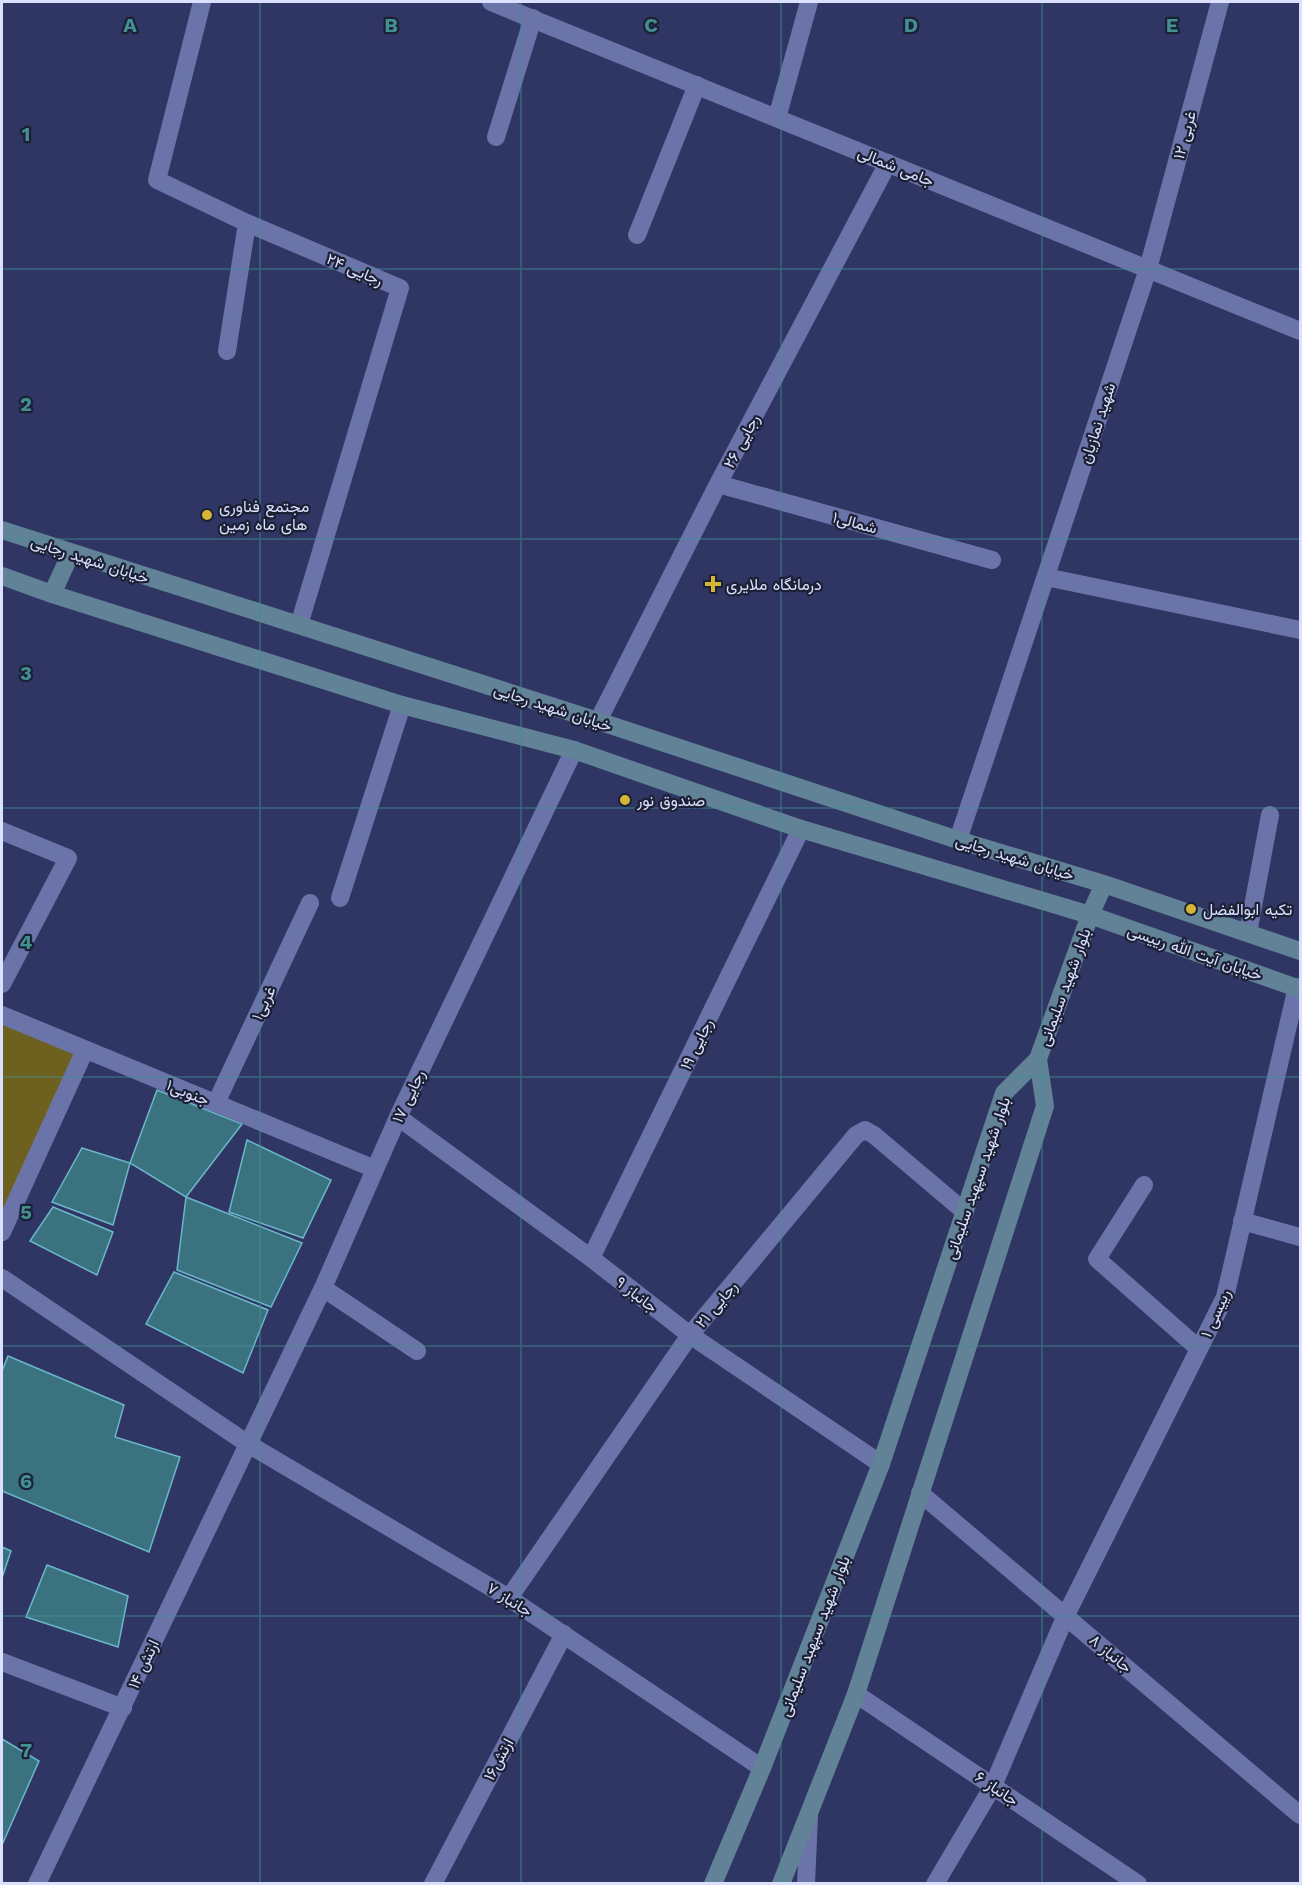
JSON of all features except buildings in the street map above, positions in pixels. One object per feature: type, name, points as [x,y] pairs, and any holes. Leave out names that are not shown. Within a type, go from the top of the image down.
[{"type":"main road","name":"خیابان شهید رجایی","points":[[2,530],[958,840],[1104,884]]},
{"type":"main road","points":[[52,594],[71,554]]},
{"type":"main road","name":"خیابان شهید رجایی","points":[[2,576],[402,705],[574,750],[801,829],[1090,915]]},
{"type":"main road","points":[[1104,884],[1300,951]]},
{"type":"main road","name":"بلوار شهید سلیمانی","points":[[1038,1059],[1090,915],[1104,884]]},
{"type":"main road","name":"خیابان آیت الله رییسی","points":[[1090,915],[1299,988]]},
{"type":"main road","points":[[781,1884],[856,1694],[1045,1106],[1038,1059]]},
{"type":"main road","name":"بلوار شهید سپهبد سلیمانی","points":[[713,1884],[762,1768],[880,1464],[1004,1093],[1038,1059]]},
{"type":"street","name":"رجایی ۲۴","points":[[202,2],[157,180],[247,223],[400,288],[299,625]]},
{"type":"street","name":"جامی شمالی","points":[[491,2],[1300,331]]},
{"type":"street","points":[[777,118],[809,2]]},
{"type":"street","name":"غربی ۱۲","points":[[1148,269],[1220,2]]},
{"type":"street","points":[[496,137],[533,18]]},
{"type":"street","points":[[637,235],[697,85]]},
{"type":"street","name":"رجایی ۲۶","points":[[598,722],[718,484],[888,163]]},
{"type":"street","points":[[227,351],[247,223]]},
{"type":"street","name":"شهید نمازیان","points":[[958,840],[1148,269]]},
{"type":"street","name":"شمالی۱","points":[[718,484],[992,560]]},
{"type":"street","points":[[1046,578],[1300,630]]},
{"type":"street","points":[[340,898],[402,705]]},
{"type":"street","name":"رجایی ۱۷","points":[[248,1444],[323,1288],[398,1117],[574,750]]},
{"type":"street","points":[[1248,933],[1270,815]]},
{"type":"street","name":"رجایی ۱۹","points":[[591,1258],[801,829]]},
{"type":"street","points":[[2,831],[68,858],[2,984]]},
{"type":"street","name":"غربی۱","points":[[216,1103],[310,903]]},
{"type":"street","name":"رییسی ۱","points":[[935,1884],[993,1786],[1066,1615],[1225,1296],[1299,988]]},
{"type":"street","name":"جنوبی۱","points":[[2,1015],[375,1169]]},
{"type":"street","points":[[2,1232],[85,1050]]},
{"type":"street","name":"جانباز ۹","points":[[398,1117],[591,1258],[690,1335],[880,1464]]},
{"type":"street","name":"رجایی ۲۱","points":[[509,1598],[690,1335],[856,1135],[865,1130],[874,1135],[965,1212]]},
{"type":"street","points":[[1144,1185],[1097,1259],[1198,1348]]},
{"type":"street","points":[[1242,1221],[1300,1237]]},
{"type":"street","name":"جانباز ۷","points":[[2,1278],[248,1444],[509,1598],[762,1768]]},
{"type":"street","points":[[323,1288],[417,1351]]},
{"type":"street","name":"ارتش ۱۴","points":[[37,1884],[248,1444]]},
{"type":"street","name":"جانباز ۸","points":[[920,1493],[1300,1815]]},
{"type":"street","name":"ارتش۱۶","points":[[433,1884],[564,1634]]},
{"type":"street","points":[[2,1662],[123,1708]]},
{"type":"street","name":"جانباز ۶","points":[[856,1694],[1138,1884]]},
{"type":"street","points":[[806,1884],[809,1813]]},
{"type":"shaded area","points":[[2,1023],[83,1057],[2,1218]]},
{"type":"place","name":"مجتمع فناوری های ماه زمین","points":[[207,515]]},
{"type":"place","name":"درمانگاه ملایری","points":[[713,584]]},
{"type":"place","name":"صندوق نور","points":[[625,800]]},
{"type":"place","name":"تکیه ابوالفضل","points":[[1191,909]]}]
